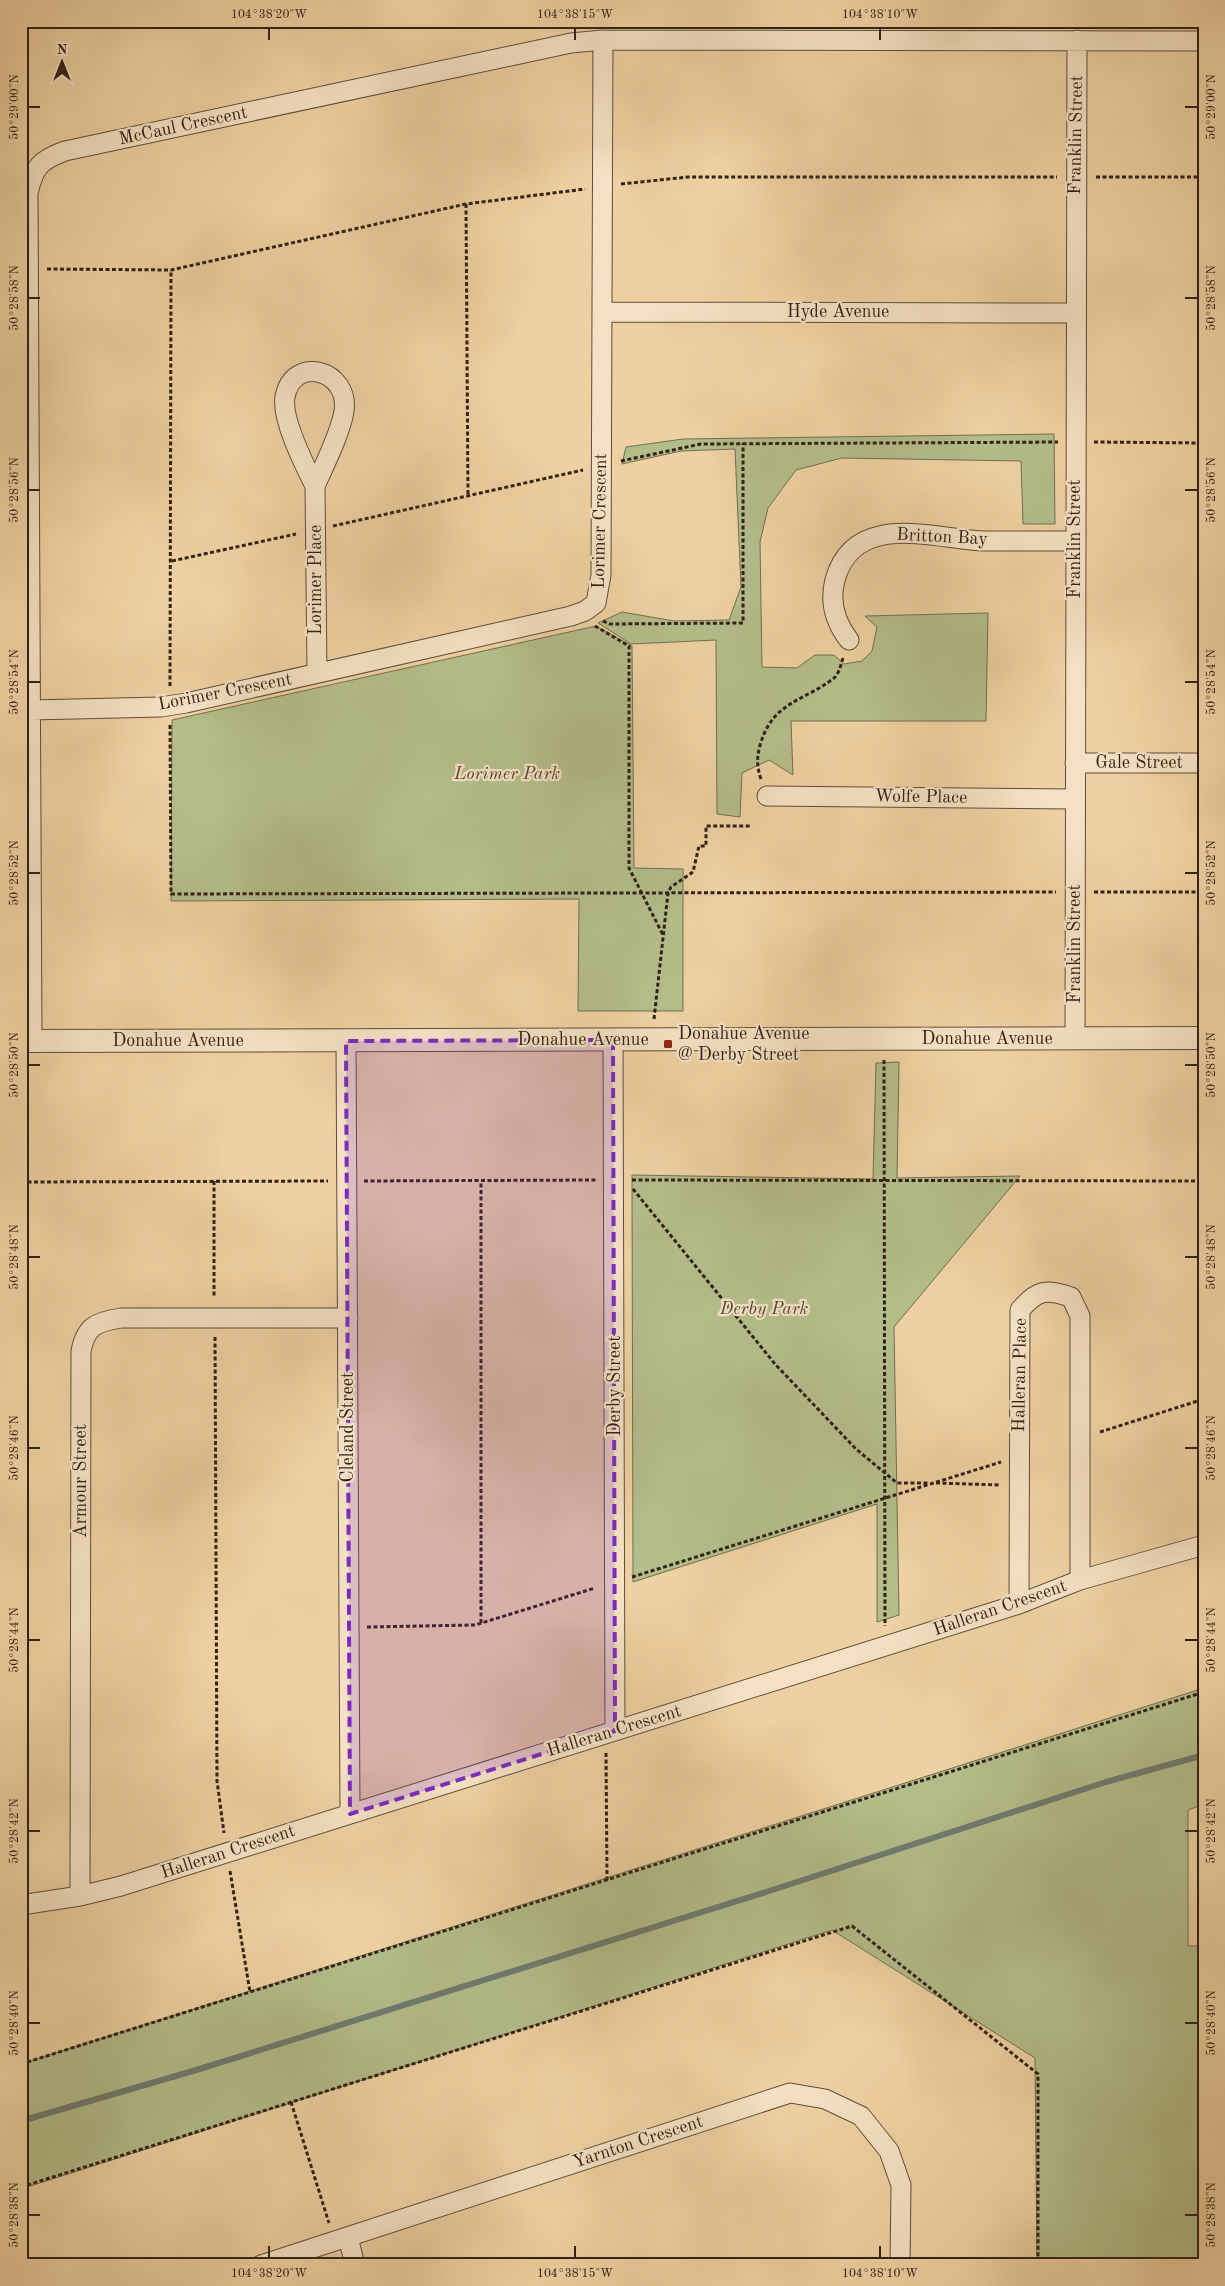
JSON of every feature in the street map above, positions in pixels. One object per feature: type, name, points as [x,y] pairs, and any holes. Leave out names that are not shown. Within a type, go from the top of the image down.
[{"type":"street","name":"McCaul Crescent","points":[[27,1041],[31,710],[28,193],[38,166],[50,157],[65,152],[540,49],[603,40],[1204,41]]},
{"type":"street","name":"Lorimer Crescent","points":[[31,710],[170,706],[583,612],[596,603],[600,590],[603,40]]},
{"type":"street","name":"Franklin Street","points":[[1075,1039],[1074,763],[1077,40]]},
{"type":"street","name":"Hyde Avenue","points":[[602,312],[1075,313]]},
{"type":"street","name":"Lorimer Place","points":[[315,486],[328,459],[344,411],[343,395],[338,383],[328,374],[315,371],[300,374],[290,384],[285,397],[286,414],[301,459],[315,486],[317,673]]},
{"type":"street","name":"Britton Bay","points":[[849,640],[835,616],[834,585],[843,560],[866,542],[881,536],[914,532],[983,540],[1075,540]]},
{"type":"street","name":"Gale Street","points":[[1074,763],[1204,763]]},
{"type":"street","name":"Wolfe Place","points":[[767,796],[1074,799]]},
{"type":"street","name":"Donahue Avenue","points":[[27,1041],[1204,1038]]},
{"type":"street","name":"Derby Street","points":[[610,1732],[615,1582],[614,1040]]},
{"type":"street","name":"Cleland Street","points":[[346,1041],[350,1814]]},
{"type":"street","name":"Halleran Place","points":[[1019,1604],[1020,1310],[1032,1297],[1050,1290],[1072,1297],[1080,1316],[1080,1580]]},
{"type":"street","name":"Armour Street","points":[[80,1896],[82,1352],[84,1338],[93,1326],[106,1320],[121,1318],[348,1318]]},
{"type":"street","name":"Halleran Crescent","points":[[21,1905],[80,1896],[121,1886],[1019,1604],[1080,1580],[1204,1545]]},
{"type":"street","name":"Yarnton Crescent","points":[[261,2265],[790,2093],[825,2099],[861,2116],[889,2151],[901,2185],[900,2265]]},
{"type":"street","points":[[342,2239],[355,2265]]},
{"type":"path","points":[[466,204],[468,496]]},
{"type":"path","points":[[171,270],[171,894],[1204,892]]},
{"type":"path","points":[[583,612],[610,624],[743,623],[743,443]]},
{"type":"path","points":[[172,561],[701,444],[1204,443]]},
{"type":"path","points":[[583,612],[596,628],[629,646],[629,868],[662,935]]},
{"type":"path","points":[[767,796],[757,769],[757,755],[765,729],[779,711],[835,678],[849,640]]},
{"type":"path","points":[[653,1040],[662,935],[668,893],[671,887],[693,872],[699,846],[706,846],[706,826],[752,826]]},
{"type":"path","points":[[884,1039],[886,1646]]},
{"type":"path","points":[[214,1181],[217,1780],[250,1992]]},
{"type":"path","points":[[481,1181],[481,1623]]},
{"type":"path","points":[[614,1187],[632,1188],[775,1364],[856,1449],[897,1482],[1018,1485]]},
{"type":"path","points":[[1080,1438],[1204,1399]]},
{"type":"path","points":[[349,1627],[481,1623],[1018,1457]]},
{"type":"path","points":[[21,2064],[1204,1692]]},
{"type":"path","points":[[608,1880],[610,1732]]},
{"type":"path","points":[[21,2186],[852,1926],[1038,2074],[1038,2265]]},
{"type":"path","points":[[291,2102],[342,2239]]},
{"type":"highlighted area","points":[[613,1040],[615,1731],[350,1814],[346,1041]]},
{"type":"green space","points":[[1054,434],[1055,524],[1023,524],[1021,461],[842,458],[796,470],[768,508],[760,542],[762,667],[797,668],[815,655],[834,655],[844,664],[862,661],[872,651],[877,627],[865,616],[988,613],[986,721],[791,721],[793,775],[769,760],[742,773],[740,817],[717,814],[716,640],[631,644],[598,623],[622,612],[674,621],[729,620],[741,587],[735,449],[681,451],[622,464],[626,447],[683,439]]},
{"type":"green space","name":"Lorimer Park","points":[[596,626],[632,646],[634,868],[683,869],[683,1011],[578,1011],[579,899],[171,901],[172,720]]},
{"type":"green space","name":"Derby Park","points":[[899,1062],[897,1178],[1020,1176],[894,1327],[899,1615],[877,1622],[877,1504],[633,1582],[632,1175],[873,1179],[876,1063]]},
{"type":"green space","points":[[1204,1688],[1204,1804],[1188,1810],[1188,1946],[1204,1946],[1204,2265],[1037,2265],[1035,2058],[832,1930],[21,2189],[21,2064]]},
{"type":"waterway","points":[[21,2121],[193,2071],[766,1892],[1106,1782],[1204,1755]]},
{"type":"place","name":"Donahue Avenue @ Derby Street","points":[[668,1044]]}]
